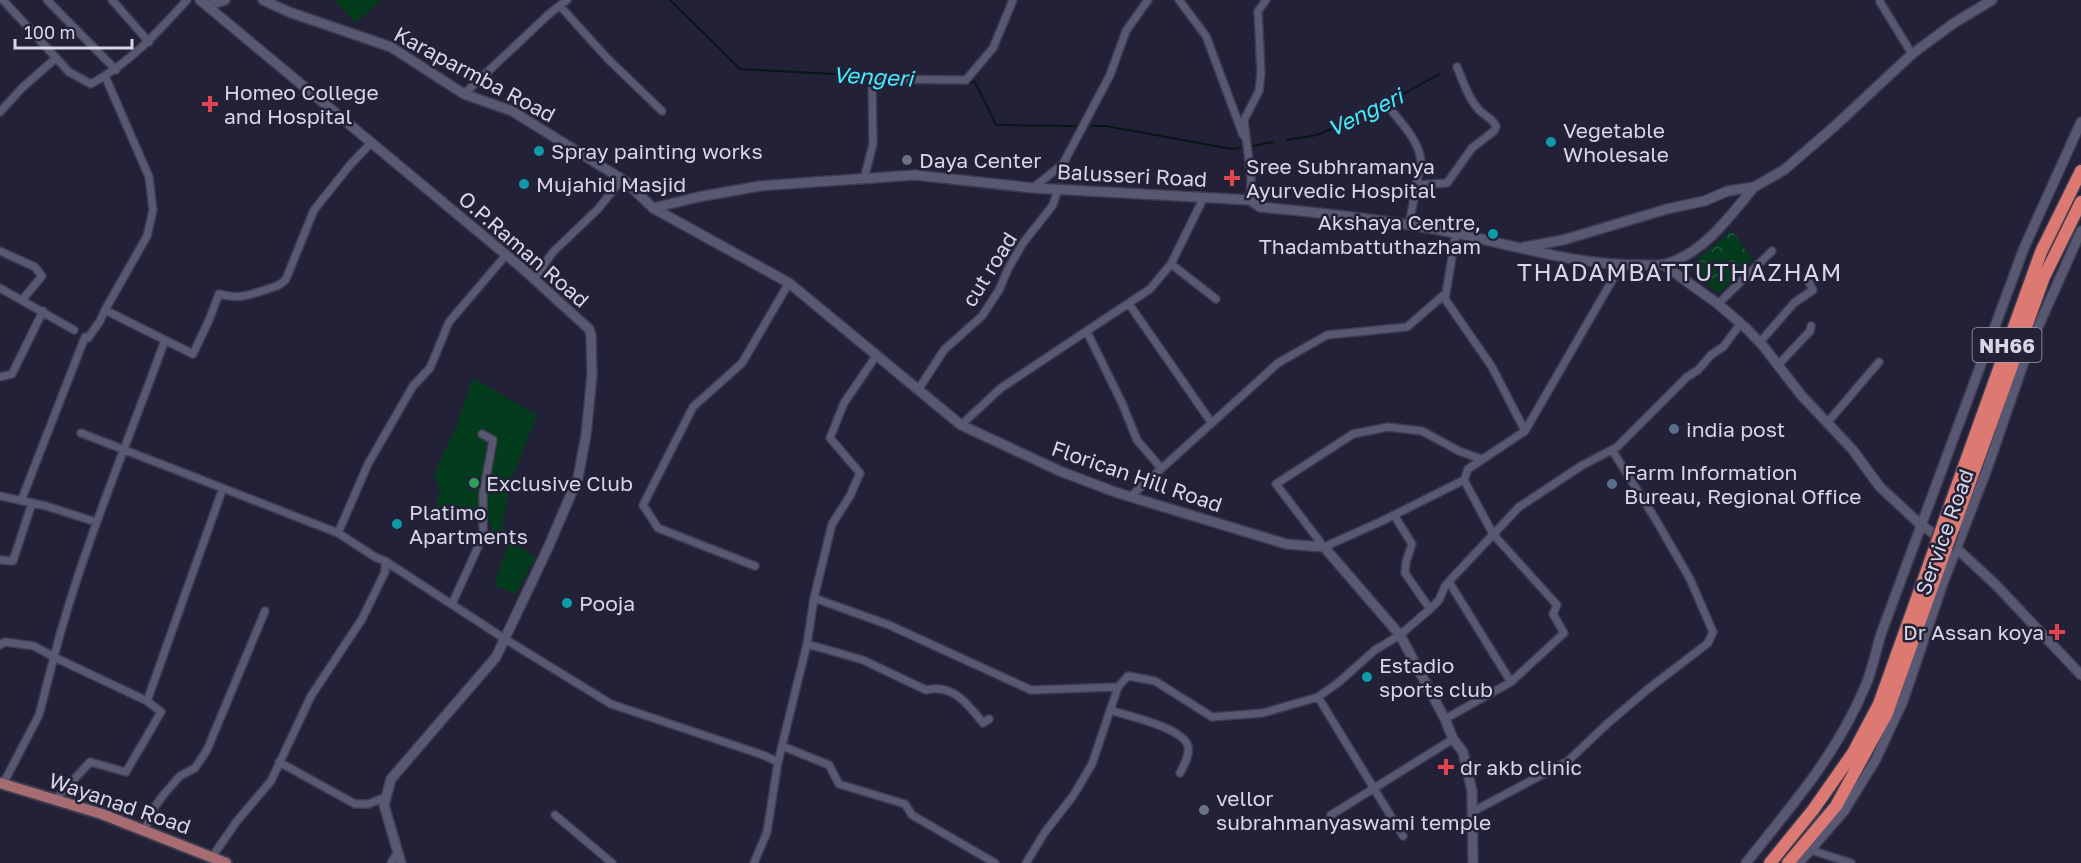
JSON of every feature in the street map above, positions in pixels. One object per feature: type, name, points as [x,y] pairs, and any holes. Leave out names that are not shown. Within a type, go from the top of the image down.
[{"type":"highway","name":"NH66","points":[[1788,863],[1836,806],[1887,713],[1946,547],[1949,525],[2041,252],[2081,171]]},
{"type":"highway","name":"NH66","points":[[1949,525],[2044,277],[2081,202]]},
{"type":"highway","name":"NH66","points":[[1770,863],[1813,810],[1852,753],[1879,704],[1946,547]]},
{"type":"main road","name":"Wayanad Road","points":[[1,784],[102,814],[226,863]]},
{"type":"street","points":[[3,0],[69,72],[91,84],[116,70],[149,42],[187,0]]},
{"type":"street","points":[[47,0],[116,70]]},
{"type":"street","points":[[112,0],[149,42]]},
{"type":"street","points":[[203,3],[225,0]]},
{"type":"street","name":"Karaparmba Road","points":[[263,0],[289,12],[391,47],[464,94],[512,111],[622,179],[653,208]]},
{"type":"street","points":[[464,94],[567,0]]},
{"type":"street","points":[[864,179],[873,144],[872,79],[966,80],[993,48],[1013,0]]},
{"type":"street","points":[[1032,188],[1063,164],[1110,75],[1125,31],[1148,0]]},
{"type":"street","points":[[1179,0],[1206,36],[1246,145]]},
{"type":"street","points":[[1250,200],[1251,178],[1244,120],[1259,91],[1261,73],[1258,11],[1266,0]]},
{"type":"street","points":[[1516,249],[1563,240],[1668,209],[1704,201],[1728,191],[1754,187],[1784,170],[1912,54],[1954,23],[1991,0]]},
{"type":"street","points":[[1880,2],[1912,54]]},
{"type":"street","name":"O.P.Raman Road","points":[[203,3],[534,279],[589,329],[592,341],[592,375],[586,435],[578,478],[496,657],[391,779],[386,796]]},
{"type":"street","points":[[560,6],[608,59],[662,111]]},
{"type":"street","points":[[0,112],[23,87],[56,58]]},
{"type":"street","points":[[1416,185],[1447,183],[1467,155],[1494,131],[1496,126],[1480,111],[1472,99],[1457,67]]},
{"type":"street","points":[[21,501],[85,337],[88,338],[100,321],[147,236],[153,210],[149,177],[105,76]]},
{"type":"street","points":[[1388,106],[1415,141],[1420,152],[1421,161],[1409,225]]},
{"type":"street","points":[[1746,863],[1811,783],[1841,736],[1866,685],[1881,634],[2024,248],[2081,122]]},
{"type":"street","points":[[105,310],[193,354],[219,294],[249,297],[266,289],[279,287],[286,279],[314,210],[371,143]]},
{"type":"street","name":"Balusseri Road","points":[[653,208],[760,186],[915,175],[1032,188],[1250,200],[1260,207],[1354,215],[1456,233],[1516,249],[1621,265],[1664,265],[1694,251],[1719,228],[1754,187]]},
{"type":"street","points":[[534,279],[541,272],[552,252],[598,209],[622,179]]},
{"type":"street","name":"cut road","points":[[918,390],[944,350],[982,316],[999,290],[1008,268],[1023,243],[1053,205],[1058,189]]},
{"type":"street","points":[[961,425],[1001,388],[1150,289],[1171,264],[1204,197]]},
{"type":"street","name":"Florican Hill Road","points":[[653,208],[789,283],[961,425],[1062,472],[1130,497],[1286,544],[1324,547]]},
{"type":"street","name":"Service Road","points":[[1799,863],[1844,811],[1876,759],[1903,701],[1946,547],[1987,469],[2029,347],[2081,231]]},
{"type":"street","points":[[1456,233],[1445,299],[1492,367],[1525,431]]},
{"type":"street","points":[[0,251],[35,267],[42,276],[23,299]]},
{"type":"street","points":[[1718,304],[1772,251]]},
{"type":"street","points":[[338,533],[369,464],[413,386],[430,368],[448,322],[506,255]]},
{"type":"street","points":[[1171,264],[1216,300]]},
{"type":"street","points":[[1324,547],[1464,480],[1468,469],[1525,431],[1621,265]]},
{"type":"street","points":[[1664,265],[1741,323],[1760,342],[1801,395],[1852,449],[1880,487],[1946,547],[2003,593],[2081,675]]},
{"type":"street","points":[[1760,342],[1794,303],[1813,290],[1807,278]]},
{"type":"street","points":[[755,566],[658,528],[643,505],[693,407],[741,363],[789,283]]},
{"type":"street","points":[[0,288],[74,330]]},
{"type":"street","points":[[1130,497],[1278,363],[1327,335],[1407,327],[1446,293]]},
{"type":"street","points":[[1129,304],[1211,422]]},
{"type":"street","points":[[0,377],[12,374],[43,311]]},
{"type":"street","points":[[1026,863],[1045,832],[1073,796],[1092,764],[1118,687],[1128,676],[1155,681],[1212,717],[1263,713],[1318,697],[1376,650],[1400,635],[1430,609],[1439,600],[1449,582],[1519,507],[1581,466],[1612,450],[1687,377],[1723,347],[1741,323]]},
{"type":"street","points":[[1778,365],[1810,332],[1811,326]]},
{"type":"street","points":[[1087,332],[1122,403],[1137,440],[1161,468]]},
{"type":"street","points":[[1,784],[39,715],[65,617],[96,522],[165,340]]},
{"type":"street","points":[[754,863],[767,832],[778,762],[807,644],[814,598],[832,524],[850,496],[860,473],[830,438],[844,403],[876,356]]},
{"type":"street","points":[[1827,423],[1879,362]]},
{"type":"street","points":[[1473,863],[1472,791],[1463,752],[1453,739],[1400,635],[1324,547],[1276,484],[1353,434],[1388,427],[1422,431],[1459,451],[1481,459]]},
{"type":"street","points":[[81,434],[338,533],[611,704],[778,762]]},
{"type":"street","points":[[452,604],[483,536],[483,494],[493,440],[482,434]]},
{"type":"street","points":[[1472,812],[1568,761],[1648,689],[1708,643],[1713,632],[1684,569],[1612,450]]},
{"type":"street","points":[[1444,719],[1511,682],[1564,633],[1553,614],[1557,605],[1493,534],[1464,480]]},
{"type":"street","points":[[147,701],[223,488]]},
{"type":"street","points":[[0,496],[96,522]]},
{"type":"street","points":[[0,560],[13,561],[32,503]]},
{"type":"street","points":[[1394,515],[1412,544],[1405,573],[1430,609]]},
{"type":"street","points":[[213,857],[237,821],[264,792],[314,690],[363,620],[385,572],[385,561]]},
{"type":"street","points":[[1449,582],[1511,682]]},
{"type":"street","points":[[814,598],[889,625],[1031,690],[1118,687]]},
{"type":"street","points":[[145,830],[153,808],[180,776],[195,768],[207,750],[265,611]]},
{"type":"street","points":[[0,645],[5,642],[34,646],[147,701],[162,712],[126,772],[90,762],[55,800]]},
{"type":"street","points":[[807,644],[863,660],[926,690],[937,687],[962,698],[983,723],[989,720]]},
{"type":"street","points":[[1318,697],[1403,836]]},
{"type":"street","points":[[1110,710],[1181,735],[1188,745],[1188,754],[1180,773]]},
{"type":"street","points":[[1332,815],[1453,739]]},
{"type":"street","points":[[782,746],[829,765],[839,784],[905,804],[912,815],[995,863]]},
{"type":"street","points":[[279,762],[355,804],[368,804],[386,796]]},
{"type":"street","points":[[386,796],[384,805],[400,863]]},
{"type":"street","points":[[555,815],[612,863]]},
{"type":"street","points":[[1811,850],[1851,863]]},
{"type":"street","points":[[390,863],[397,853]]},
{"type":"green space","points":[[334,0],[382,0],[356,23]]},
{"type":"green space","points":[[1732,231],[1753,260],[1718,294],[1689,266]]},
{"type":"green space","name":"Exclusive Club","points":[[473,378],[537,415],[513,475],[502,523],[510,540],[536,558],[515,594],[494,585],[507,547],[490,541],[492,525],[481,518],[436,506],[440,490],[434,475],[455,429]]},
{"type":"waterway","name":"Vengeri","points":[[670,0],[740,69],[873,76]]},
{"type":"waterway","name":"Vengeri","points":[[1287,140],[1317,135],[1370,113],[1439,74]]},
{"type":"waterway","name":"Vengeri","points":[[966,82],[975,82],[996,125],[1077,126]]},
{"type":"waterway","name":"Vengeri","points":[[1091,126],[1106,126],[1232,149],[1240,148]]},
{"type":"waterway","points":[[1253,146],[1273,142]]},
{"type":"place","name":"Homeo College and Hospital","points":[[210,104]]},
{"type":"place","name":"Vegetable Wholesale","points":[[1551,142]]},
{"type":"place","name":"Spray painting works","points":[[539,151]]},
{"type":"place","name":"Daya Center","points":[[907,160]]},
{"type":"place","name":"Sree Subhramanya Ayurvedic Hospital","points":[[1232,178]]},
{"type":"place","name":"Mujahid Masjid","points":[[524,184]]},
{"type":"place","name":"Akshaya Centre, Thadambattuthazham","points":[[1493,234]]},
{"type":"place","name":"india post","points":[[1674,429]]},
{"type":"place","name":"Exclusive Club","points":[[474,483]]},
{"type":"place","name":"Farm Information Bureau, Regional Office","points":[[1612,484]]},
{"type":"place","name":"Platimo Apartments","points":[[397,524]]},
{"type":"place","name":"Pooja","points":[[567,603]]},
{"type":"place","name":"Dr Assan koya","points":[[2057,632]]},
{"type":"place","name":"Estadio sports club","points":[[1367,677]]},
{"type":"place","name":"dr akb clinic","points":[[1446,767]]},
{"type":"place","name":"vellor subrahmanyaswami temple","points":[[1204,810]]},
{"type":"district","name":"THADAMBATTUTHAZHAM","points":[[1680,271]]}]
